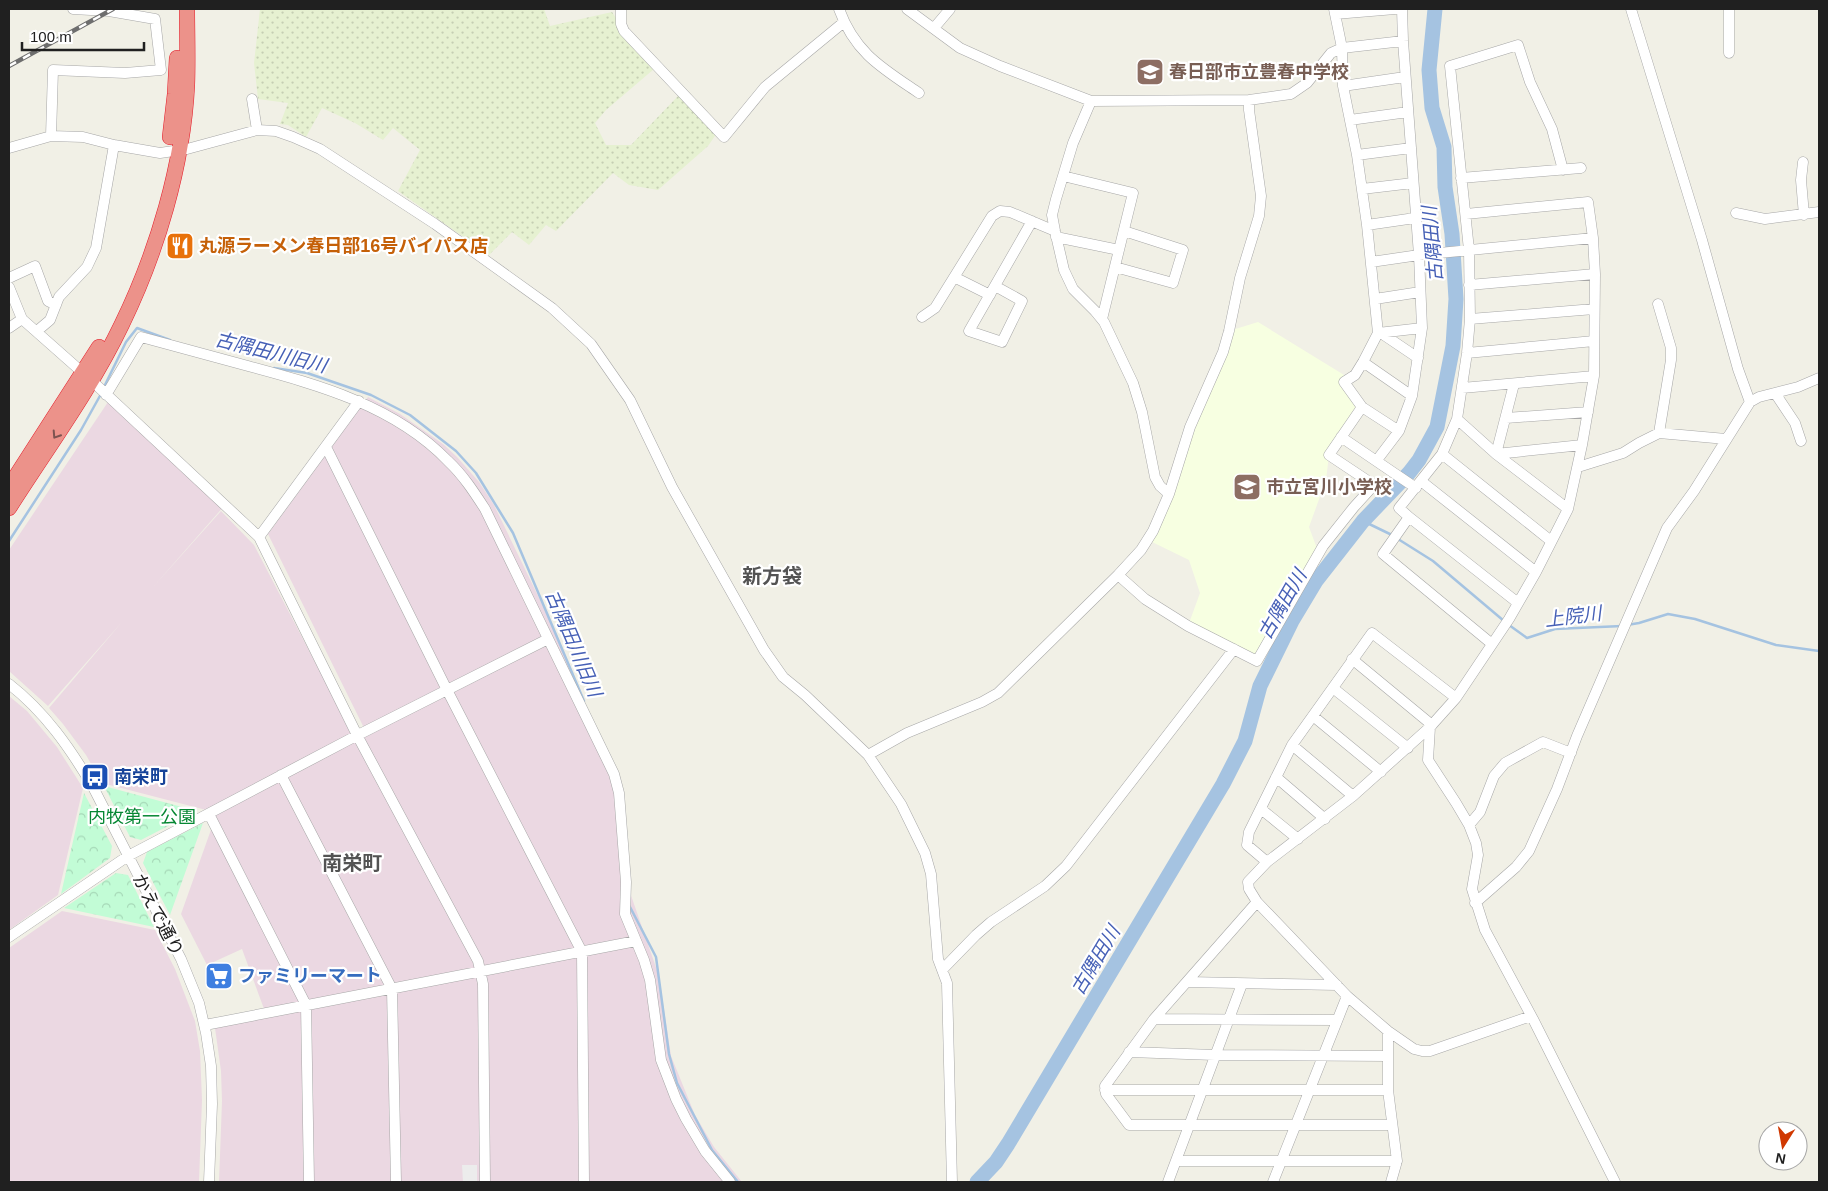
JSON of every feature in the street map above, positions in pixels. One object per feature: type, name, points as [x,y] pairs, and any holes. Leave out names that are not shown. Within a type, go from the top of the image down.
[{"type":"highway","points":[[174,145],[178,37],[177,9]]},
{"type":"highway","points":[[9,508],[87,376],[108,332],[148,237],[174,145],[187,86],[187,9]]},
{"type":"highway","points":[[9,487],[87,376]]},
{"type":"street","points":[[51,136],[53,70],[125,73],[161,70],[155,19],[109,11],[73,9]]},
{"type":"street","points":[[621,9],[624,31],[724,137],[765,87],[844,22]]},
{"type":"street","points":[[839,9],[852,37],[876,64],[919,93]]},
{"type":"street","points":[[907,9],[960,48],[1000,66],[1091,101],[1249,100],[1291,94],[1307,84],[1331,53],[1342,48],[1402,41]]},
{"type":"street","points":[[934,28],[950,9]]},
{"type":"street","points":[[1395,9],[1335,12],[1342,48],[1343,86],[1357,155],[1367,225],[1379,333],[1363,362],[1354,374],[1344,382],[1362,407],[1399,431]]},
{"type":"street","points":[[1377,460],[1399,431],[1412,396],[1422,328],[1419,254],[1402,41],[1402,9]]},
{"type":"street","points":[[1631,9],[1707,258],[1738,369],[1750,402]]},
{"type":"street","points":[[1729,53],[1730,9]]},
{"type":"street","points":[[1518,603],[1399,508],[1442,454],[1457,418],[1467,354],[1470,285],[1466,250],[1466,214],[1450,66],[1518,45],[1530,82],[1552,129],[1563,170]]},
{"type":"street","points":[[1343,86],[1405,77]]},
{"type":"street","points":[[252,99],[258,130]]},
{"type":"street","points":[[868,755],[907,733],[982,702],[998,693],[1118,576],[1145,545],[1169,494],[1190,427],[1223,352],[1230,331],[1240,278],[1259,216],[1261,196],[1249,100]]},
{"type":"street","points":[[1091,101],[1073,143],[1052,215],[1064,270],[1073,289],[1102,319],[1133,382],[1142,412],[1155,476],[1160,486],[1169,494]]},
{"type":"street","points":[[1350,120],[1408,112]]},
{"type":"street","points":[[9,148],[51,136],[83,137],[160,154],[174,145],[258,130],[284,134],[320,150],[435,224],[552,308],[582,334],[630,400],[672,487],[764,650],[783,677],[805,695],[868,755],[901,804],[925,853],[932,874],[938,959],[947,984],[952,1182]]},
{"type":"street","points":[[37,331],[50,320],[59,297],[86,267],[96,248],[114,145]]},
{"type":"street","points":[[1357,155],[1411,148]]},
{"type":"street","points":[[1803,162],[1801,180],[1804,215]]},
{"type":"street","points":[[1461,178],[1582,168]]},
{"type":"street","points":[[1063,176],[1133,193],[1102,319]]},
{"type":"street","points":[[1362,190],[1413,183]]},
{"type":"street","points":[[1466,214],[1588,202],[1595,274],[1594,376],[1578,467],[1568,510],[1518,603],[1456,698],[1431,726],[1381,772],[1325,819],[1267,862],[1248,882],[1257,902],[1347,996],[1414,1049],[1422,1052],[1430,1051],[1532,1016]]},
{"type":"street","points":[[922,317],[935,308],[992,216],[1000,211],[1010,212],[1032,221],[1056,234],[1119,250]]},
{"type":"street","points":[[1736,213],[1765,219],[1819,212]]},
{"type":"street","points":[[1367,225],[1415,218]]},
{"type":"street","points":[[995,286],[1022,301],[1002,342],[969,331],[1032,221]]},
{"type":"street","points":[[1115,266],[1173,283],[1183,250],[1124,231]]},
{"type":"street","points":[[1371,262],[1419,254],[1593,238]]},
{"type":"street","points":[[9,278],[35,266],[48,301],[56,305]]},
{"type":"street","points":[[1470,285],[1595,274]]},
{"type":"street","points":[[954,277],[990,295]]},
{"type":"street","points":[[9,287],[22,319],[87,376],[259,537],[357,736],[478,961],[483,984],[485,1182]]},
{"type":"street","points":[[1374,299],[1420,292]]},
{"type":"street","points":[[1658,304],[1671,348],[1672,360],[1659,433]]},
{"type":"street","points":[[1470,319],[1594,309]]},
{"type":"street","points":[[9,328],[22,319]]},
{"type":"street","points":[[1379,333],[1422,328]]},
{"type":"street","points":[[1379,333],[1418,358]]},
{"type":"street","points":[[106,395],[141,337],[302,381],[359,401],[390,417],[416,434],[448,461],[470,486],[485,509],[614,774],[619,793],[626,882],[624,914],[650,980],[662,1060],[668,1080],[686,1119],[705,1151],[730,1182]]},
{"type":"street","points":[[1467,354],[1594,341]]},
{"type":"street","points":[[1363,362],[1412,396]]},
{"type":"street","points":[[1462,388],[1594,376]]},
{"type":"street","points":[[1475,902],[1516,867],[1529,851],[1667,528],[1694,491],[1750,402],[1759,397],[1798,387],[1819,378]]},
{"type":"street","points":[[1496,454],[1514,384]]},
{"type":"street","points":[[1775,393],[1795,423],[1801,441]]},
{"type":"street","points":[[259,537],[359,401]]},
{"type":"street","points":[[1118,576],[1145,599],[1188,626],[1257,661],[1323,546],[1374,485],[1329,455],[1362,407]]},
{"type":"street","points":[[1506,418],[1588,412]]},
{"type":"street","points":[[1457,418],[1496,454],[1568,510]]},
{"type":"street","points":[[1578,467],[1624,454],[1639,443],[1659,433],[1726,439]]},
{"type":"street","points":[[1341,437],[1419,484],[1536,572]]},
{"type":"street","points":[[1496,454],[1582,445]]},
{"type":"street","points":[[326,447],[447,690],[582,952],[584,1182]]},
{"type":"street","points":[[1442,454],[1551,542]]},
{"type":"street","points":[[1409,517],[1383,554],[1492,644]]},
{"type":"street","points":[[1267,862],[1247,845],[1249,832],[1292,745],[1372,633],[1456,698]]},
{"type":"street","points":[[9,937],[128,856],[281,775],[548,639]]},
{"type":"street","points":[[942,970],[991,922],[1045,886],[1066,866],[1234,650]]},
{"type":"street","points":[[1352,660],[1431,726]]},
{"type":"street","name":"かえで通り","points":[[9,684],[43,715],[65,742],[93,787],[192,982],[205,1025],[212,1082],[209,1182]]},
{"type":"street","points":[[1333,688],[1408,748]]},
{"type":"street","points":[[1313,716],[1381,772]]},
{"type":"street","points":[[1431,726],[1428,760],[1469,825],[1476,843],[1478,855],[1472,888],[1485,930],[1532,1016],[1615,1182]]},
{"type":"street","points":[[1469,825],[1480,812],[1494,776],[1505,763],[1543,742],[1571,753]]},
{"type":"street","points":[[1292,745],[1353,796]]},
{"type":"street","points":[[281,775],[392,989],[396,1182]]},
{"type":"street","points":[[1276,777],[1325,819]]},
{"type":"street","points":[[1260,809],[1298,839]]},
{"type":"street","points":[[209,814],[306,1006],[309,1182]]},
{"type":"street","points":[[1257,902],[1188,982],[1154,1018],[1105,1086],[1106,1094],[1129,1125],[1392,1125]]},
{"type":"street","points":[[205,1025],[636,941]]},
{"type":"street","points":[[1188,982],[1337,985]]},
{"type":"street","points":[[1168,1182],[1242,984]]},
{"type":"street","points":[[1273,1182],[1347,996]]},
{"type":"street","points":[[1154,1018],[1337,1020]]},
{"type":"street","points":[[1388,1030],[1388,1090],[1397,1161],[1391,1182]]},
{"type":"street","points":[[1128,1052],[1215,1055],[1388,1056]]},
{"type":"street","points":[[1105,1090],[1388,1090]]},
{"type":"street","points":[[1176,1161],[1397,1161]]},
{"type":"shaded area","points":[[260,9],[544,9],[550,26],[612,12],[654,69],[606,110],[595,123],[606,145],[631,145],[679,95],[717,133],[708,146],[658,190],[629,185],[613,173],[556,231],[546,225],[529,245],[512,232],[489,255],[398,191],[420,150],[393,128],[383,140],[355,123],[322,108],[306,137],[288,125],[280,124],[288,103],[258,99],[254,63]]},
{"type":"shaded area","name":"市立宮川小学校","points":[[1258,322],[1349,378],[1344,382],[1362,407],[1329,455],[1326,480],[1309,527],[1319,554],[1257,661],[1188,626],[1200,593],[1189,560],[1148,540],[1229,331]]},
{"type":"shaded area","points":[[368,397],[400,414],[443,444],[479,482],[494,505],[557,635],[614,774],[626,881],[659,976],[671,1056],[695,1115],[714,1147],[742,1182],[219,1182],[222,1101],[221,1071],[215,1028],[267,1017],[242,949],[207,965],[181,914],[218,810],[366,732],[268,534]]},
{"type":"shaded area","points":[[110,399],[225,505],[154,586],[221,511],[254,545],[354,737],[210,811],[102,783],[86,755],[49,708],[122,622],[48,706],[9,671],[9,550]]},
{"type":"shaded area","points":[[9,696],[27,711],[57,747],[83,788],[58,895],[9,930]]},
{"type":"shaded area","points":[[62,911],[155,930],[175,969],[195,1021],[200,1051],[202,1100],[199,1182],[9,1182],[9,948]]},
{"type":"shaded area","points":[[462,1165],[477,1165],[477,1182],[463,1182]]},
{"type":"green space","name":"内牧第一公園","points":[[104,786],[197,811],[141,840],[130,837]]},
{"type":"green space","points":[[84,793],[112,846],[110,858],[61,894]]},
{"type":"green space","points":[[203,823],[170,915],[143,863],[147,852]]},
{"type":"green space","points":[[116,873],[128,875],[154,927],[64,908]]},
{"type":"waterway","name":"古隅田川","points":[[977,1182],[996,1162],[1008,1144],[1223,784],[1245,741],[1260,686],[1292,621],[1316,581],[1363,521],[1409,473],[1419,460],[1437,427],[1453,346],[1456,299],[1452,234],[1445,187],[1444,147],[1432,108],[1429,70],[1435,9]]},
{"type":"waterway","points":[[103,389],[126,342],[137,328],[170,340]]},
{"type":"waterway","name":"古隅田川旧川","points":[[274,368],[307,373],[371,395],[410,415],[456,451],[476,473],[513,533],[584,701]]},
{"type":"waterway","points":[[9,541],[81,430],[101,394]]},
{"type":"waterway","name":"上院川","points":[[1363,521],[1394,536]]},
{"type":"waterway","name":"上院川","points":[[1398,539],[1433,561],[1504,621]]},
{"type":"waterway","name":"上院川","points":[[1627,625],[1668,614],[1695,619],[1776,645],[1819,651]]},
{"type":"waterway","name":"上院川","points":[[1509,625],[1527,638],[1555,629],[1622,626]]},
{"type":"waterway","name":"古隅田川旧川","points":[[629,905],[656,957],[669,1054],[677,1083],[712,1150],[738,1182]]},
{"type":"railway","points":[[9,66],[113,9]]},
{"type":"place","name":"春日部市立豊春中学校","points":[[1150,72]]},
{"type":"place","name":"丸源ラーメン春日部16号バイパス店","points":[[180,246]]},
{"type":"place","name":"市立宮川小学校","points":[[1247,487]]},
{"type":"place","name":"南栄町","points":[[95,777]]},
{"type":"place","name":"ファミリーマート","points":[[219,976]]},
{"type":"district","name":"新方袋","points":[[772,576]]},
{"type":"district","name":"南栄町","points":[[352,863]]}]
